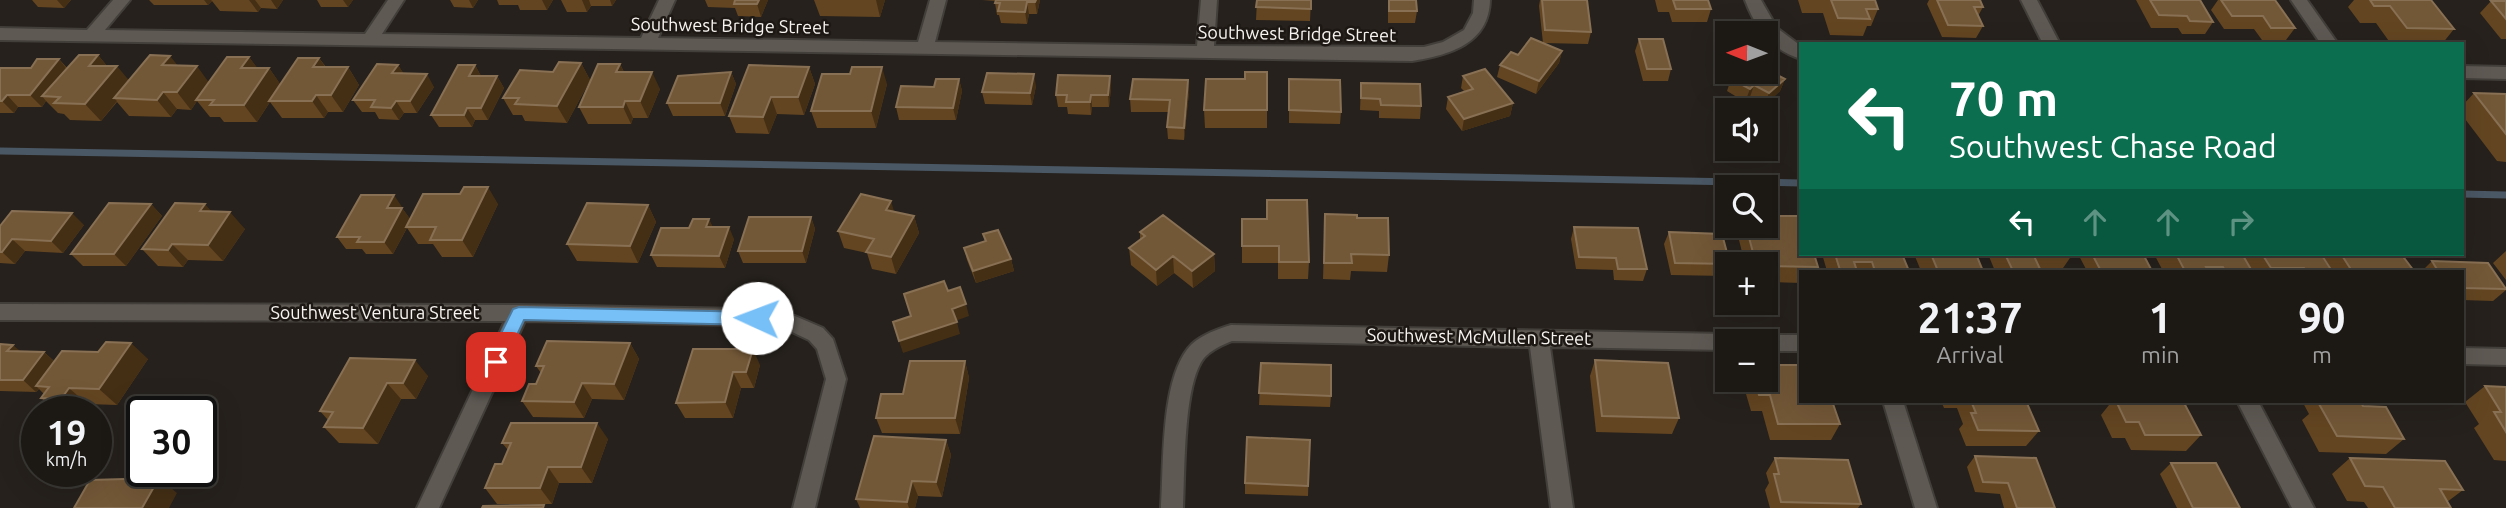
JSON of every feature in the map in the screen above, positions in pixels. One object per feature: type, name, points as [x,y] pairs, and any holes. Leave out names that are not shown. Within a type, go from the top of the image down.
[{"type":"street","points":[[91,36],[122,0]]},
{"type":"street","points":[[370,39],[396,0]]},
{"type":"street","points":[[647,44],[667,0]]},
{"type":"street","points":[[925,48],[938,0]]},
{"type":"street","points":[[1205,52],[1209,0]]},
{"type":"street","name":"Southwest Bridge Street","points":[[0,34],[1412,55],[1437,51],[1457,43],[1476,29],[1483,10],[1482,0]]},
{"type":"street","points":[[1753,0],[1758,16],[1774,36],[1798,52]]},
{"type":"street","points":[[2029,0],[2051,42]]},
{"type":"street","points":[[2299,0],[2329,42]]},
{"type":"street","points":[[2464,72],[2506,73]]},
{"type":"street","name":"Southwest Ventura Street","points":[[0,312],[519,313],[743,317],[795,324],[816,334],[826,345],[836,379],[804,508]]},
{"type":"street","points":[[428,508],[519,313]]},
{"type":"street","name":"Southwest McMullen Street","points":[[1172,508],[1182,384],[1196,353],[1215,339],[1231,333],[1715,342]]},
{"type":"street","points":[[1539,338],[1562,508]]},
{"type":"street","points":[[1778,343],[1799,343]]},
{"type":"street","points":[[2464,356],[2506,357]]},
{"type":"street","points":[[1893,403],[1926,508]]},
{"type":"street","points":[[2248,403],[2303,508]]},
{"type":"building","points":[[735,0],[759,0],[757,4],[734,4]]},
{"type":"building","points":[[996,0],[1036,0],[1027,2],[1025,12],[998,11],[1000,3],[995,3]]},
{"type":"building","points":[[1257,0],[1311,0],[1311,9],[1256,7]]},
{"type":"building","points":[[1389,0],[1416,0],[1417,11],[1389,11]]},
{"type":"building","points":[[1542,0],[1587,0],[1591,32],[1545,30]]},
{"type":"building","points":[[1673,0],[1708,0],[1711,9],[1676,9]]},
{"type":"building","points":[[1831,0],[1875,0],[1878,9],[1866,9],[1870,19],[1838,18]]},
{"type":"building","points":[[1937,0],[1980,0],[1983,7],[1974,7],[1983,26],[1948,25]]},
{"type":"building","points":[[2150,0],[2200,0],[2213,22],[2190,21],[2187,16],[2159,15]]},
{"type":"building","points":[[2221,0],[2275,0],[2295,28],[2271,28],[2263,16],[2232,16]]},
{"type":"building","points":[[2370,0],[2431,0],[2454,29],[2407,28],[2390,6],[2374,6]]},
{"type":"building","points":[[2491,1],[2506,1],[2506,19]]},
{"type":"building","points":[[1531,38],[1562,51],[1539,81],[1500,65],[1511,52],[1518,55]]},
{"type":"building","points":[[1639,39],[1663,39],[1671,69],[1647,69]]},
{"type":"building","points":[[79,55],[98,55],[89,66],[117,66],[85,104],[54,103],[60,97],[42,96]]},
{"type":"building","points":[[150,55],[170,56],[162,65],[197,66],[177,92],[163,92],[157,100],[114,98]]},
{"type":"building","points":[[227,57],[249,57],[241,68],[269,68],[244,105],[210,105],[214,100],[196,100]]},
{"type":"building","points":[[298,58],[319,58],[313,67],[348,67],[331,95],[316,95],[312,101],[269,101]]},
{"type":"building","points":[[37,59],[59,59],[30,95],[7,95],[0,101],[0,68],[31,68]]},
{"type":"building","points":[[559,62],[581,63],[557,106],[515,104],[519,98],[503,98],[520,70],[553,72]]},
{"type":"building","points":[[377,64],[398,65],[392,73],[427,74],[410,101],[396,101],[391,108],[371,107],[375,100],[353,100]]},
{"type":"building","points":[[598,64],[620,64],[616,72],[652,72],[640,101],[625,101],[623,107],[579,107]]},
{"type":"building","points":[[458,65],[475,65],[469,76],[497,76],[481,108],[467,108],[464,115],[431,115]]},
{"type":"building","points":[[749,65],[809,67],[798,97],[771,97],[763,117],[729,116]]},
{"type":"building","points":[[852,67],[882,67],[871,111],[811,111],[822,74],[850,74]]},
{"type":"building","points":[[1485,69],[1513,103],[1464,119],[1448,97],[1473,89],[1463,76]]},
{"type":"building","points":[[731,72],[720,103],[667,103],[678,76]]},
{"type":"building","points":[[1245,72],[1267,72],[1267,110],[1204,110],[1206,79],[1245,79]]},
{"type":"building","points":[[987,73],[1034,74],[1030,93],[982,92]]},
{"type":"building","points":[[1058,75],[1110,76],[1108,95],[1091,95],[1090,102],[1066,102],[1067,95],[1056,95]]},
{"type":"building","points":[[1778,75],[1785,79],[1769,93],[1754,85],[1750,89],[1740,84],[1778,84]]},
{"type":"building","points":[[936,79],[959,79],[953,108],[896,107],[901,86],[934,87]]},
{"type":"building","points":[[1133,79],[1188,80],[1184,128],[1167,127],[1170,100],[1130,99]]},
{"type":"building","points":[[1289,79],[1340,80],[1341,112],[1289,110]]},
{"type":"building","points":[[1361,83],[1420,84],[1421,106],[1381,105],[1380,99],[1361,98]]},
{"type":"building","points":[[2474,93],[2506,94],[2506,134]]},
{"type":"building","points":[[464,187],[488,187],[462,240],[430,240],[436,227],[406,227],[423,194],[460,194]]},
{"type":"building","points":[[861,194],[891,201],[886,210],[914,216],[891,257],[866,252],[874,239],[838,231]]},
{"type":"building","points":[[361,195],[394,195],[387,208],[402,208],[384,242],[357,242],[360,237],[337,237]]},
{"type":"building","points":[[1267,200],[1307,200],[1309,262],[1279,262],[1279,246],[1242,246],[1242,219],[1267,219]]},
{"type":"building","points":[[109,203],[151,204],[114,254],[71,254]]},
{"type":"building","points":[[175,203],[205,204],[200,211],[230,212],[208,245],[172,244],[168,250],[142,249]]},
{"type":"building","points":[[587,203],[648,205],[630,246],[567,244]]},
{"type":"building","points":[[12,211],[72,213],[51,241],[12,239],[0,252],[0,226]]},
{"type":"building","points":[[1325,214],[1388,218],[1389,255],[1351,254],[1352,263],[1324,263]]},
{"type":"building","points":[[1163,215],[1214,254],[1192,271],[1173,256],[1156,270],[1129,248],[1145,236],[1140,232]]},
{"type":"building","points":[[1778,216],[1799,216],[1799,256],[1815,256],[1818,267],[1778,266],[1778,252],[1753,252],[1749,238],[1778,238]]},
{"type":"building","points":[[749,217],[811,217],[802,251],[738,251]]},
{"type":"building","points":[[693,219],[709,219],[706,227],[729,227],[719,256],[651,255],[661,228],[689,228]]},
{"type":"building","points":[[1574,227],[1638,228],[1647,269],[1618,269],[1616,258],[1579,257]]},
{"type":"building","points":[[998,230],[1011,259],[973,271],[964,248],[986,241],[983,234]]},
{"type":"building","points":[[1669,232],[1715,234],[1715,238],[1723,238],[1727,252],[1715,252],[1715,264],[1675,263]]},
{"type":"building","points":[[1836,256],[1903,256],[1909,270],[1875,270],[1872,262],[1854,262],[1857,270],[1840,270]]},
{"type":"building","points":[[1932,256],[1977,256],[1983,270],[1938,270]]},
{"type":"building","points":[[2006,256],[2034,256],[2041,270],[2013,270]]},
{"type":"building","points":[[2093,256],[2144,256],[2151,270],[2100,270]]},
{"type":"building","points":[[2177,256],[2243,256],[2251,270],[2206,267],[2208,270],[2184,270]]},
{"type":"building","points":[[2263,256],[2322,256],[2331,270],[2304,268],[2271,268]]},
{"type":"building","points":[[2342,256],[2403,256],[2413,270],[2351,270]]},
{"type":"building","points":[[2432,261],[2488,263],[2506,289],[2464,288],[2464,270],[2437,270]]},
{"type":"building","points":[[944,281],[948,291],[960,287],[966,304],[952,309],[957,322],[899,341],[893,322],[911,316],[904,294]]},
{"type":"building","points":[[547,341],[630,343],[614,384],[582,383],[574,402],[522,401],[529,384],[536,384],[544,366],[536,366]]},
{"type":"building","points":[[106,342],[131,343],[99,389],[69,388],[63,396],[42,396],[49,387],[36,386],[62,351],[98,352]]},
{"type":"building","points":[[0,344],[13,345],[7,351],[44,352],[23,380],[0,380]]},
{"type":"building","points":[[693,349],[753,349],[746,372],[733,372],[725,402],[676,403]]},
{"type":"building","points":[[350,358],[415,360],[403,383],[387,383],[363,428],[324,427],[333,412],[320,411]]},
{"type":"building","points":[[1595,360],[1668,363],[1679,418],[1602,416]]},
{"type":"building","points":[[910,361],[965,361],[955,418],[876,418],[881,394],[903,394]]},
{"type":"building","points":[[1261,363],[1331,365],[1331,396],[1259,393]]},
{"type":"building","points":[[1778,365],[1799,365],[1799,403],[1833,403],[1840,424],[1778,424],[1770,395],[1759,395],[1758,392],[1778,392]]},
{"type":"building","points":[[2485,386],[2506,387],[2506,432],[2494,412],[2501,412]]},
{"type":"building","points":[[1972,403],[2027,403],[2039,431],[1978,430],[1971,413],[1976,413]]},
{"type":"building","points":[[2117,403],[2184,403],[2201,435],[2145,435],[2139,422],[2126,422]]},
{"type":"building","points":[[2361,403],[2363,406],[2386,407],[2404,439],[2337,436],[2319,404]]},
{"type":"building","points":[[511,423],[597,423],[581,467],[548,467],[540,488],[485,488],[495,464],[502,464],[511,443],[502,443]]},
{"type":"building","points":[[874,436],[946,440],[936,482],[912,481],[907,502],[856,499]]},
{"type":"building","points":[[1247,437],[1310,440],[1308,486],[1245,483]]},
{"type":"building","points":[[1975,456],[2036,458],[2055,508],[2017,508],[2008,483],[1983,482]]},
{"type":"building","points":[[1775,458],[1848,460],[1861,504],[1781,502],[1774,474],[1779,474]]},
{"type":"building","points":[[2350,458],[2445,461],[2463,490],[2440,489],[2451,508],[2395,508],[2383,487],[2365,486]]},
{"type":"building","points":[[2171,463],[2216,463],[2240,508],[2193,508]]},
{"type":"building","points":[[112,479],[126,479],[126,487],[154,487],[142,508],[74,508],[86,487],[112,487]]},
{"type":"building","points":[[544,505],[543,508],[482,508],[483,506]]},
{"type":"waterway","points":[[0,151],[1799,183]]},
{"type":"waterway","points":[[2464,194],[2506,195]]},
{"type":"route","points":[[496,362],[519,313],[757,318]]}]
